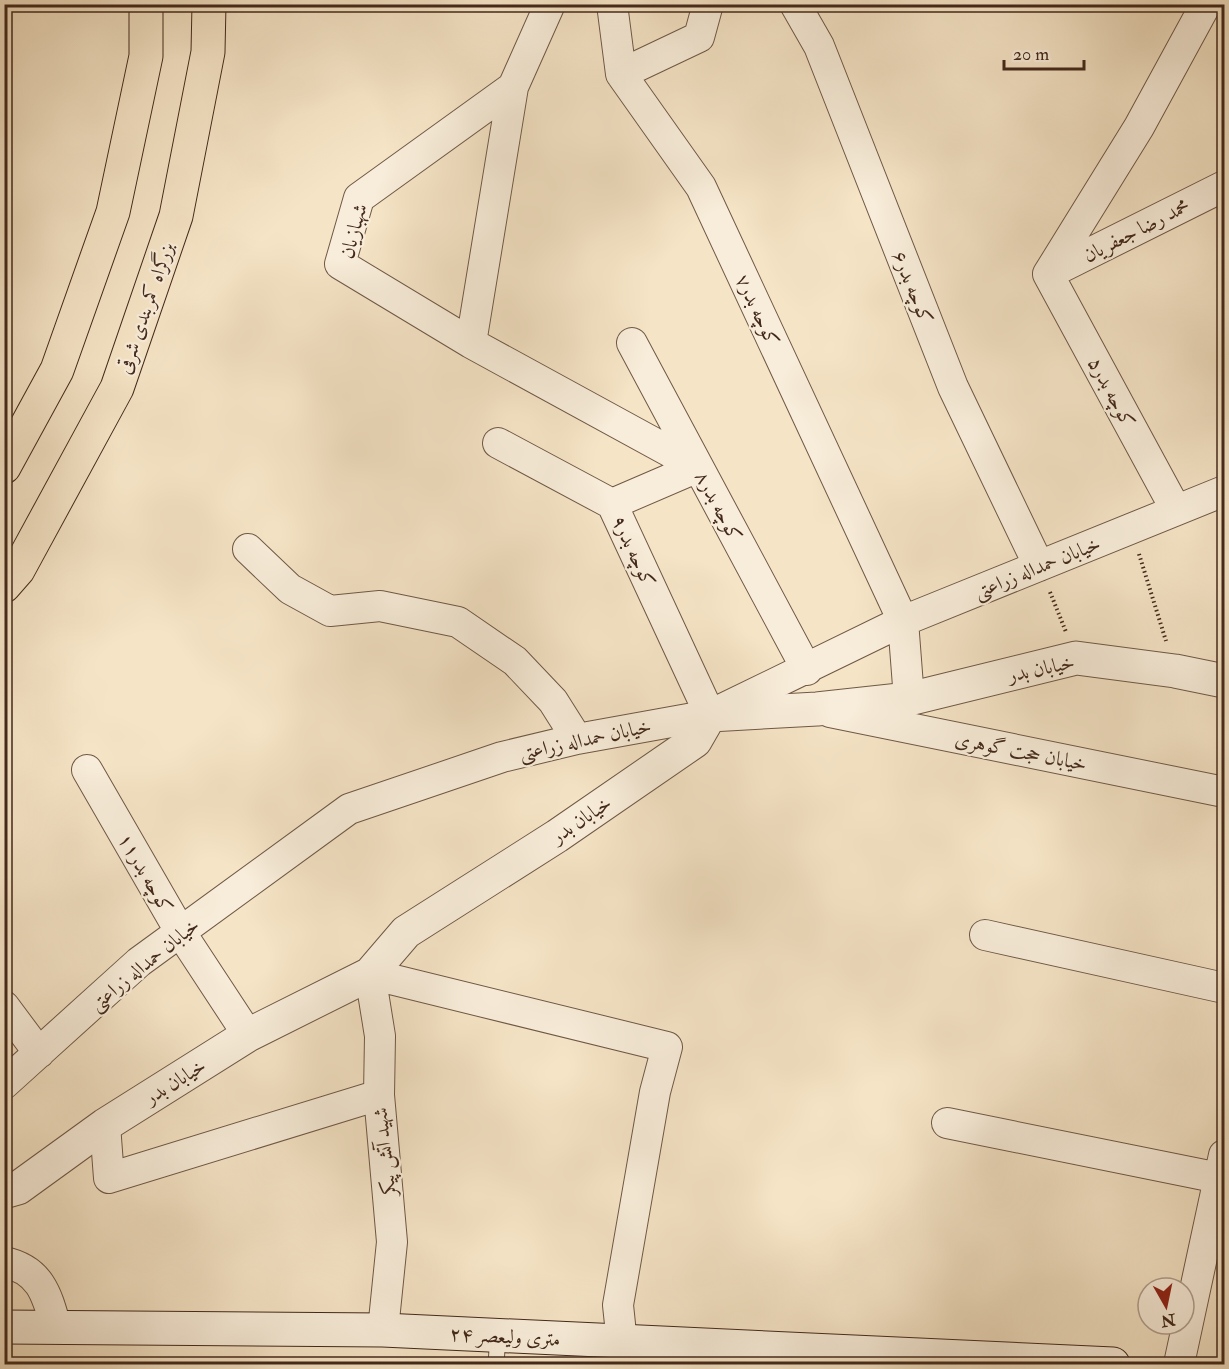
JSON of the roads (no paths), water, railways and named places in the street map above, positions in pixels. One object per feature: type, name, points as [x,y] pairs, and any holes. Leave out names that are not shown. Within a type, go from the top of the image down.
[{"type":"highway","points":[[4,467],[57,370],[113,212],[146,56],[146,4]]},
{"type":"highway","name":"بزرگراه کمربندی شرقی","points":[[4,586],[18,570],[117,388],[176,216],[208,52],[209,4]]},
{"type":"street","points":[[550,4],[513,87],[471,343],[698,467]]},
{"type":"street","name":"کوچه بدر۷","points":[[612,4],[621,74],[700,187],[903,621]]},
{"type":"street","points":[[621,74],[699,37],[708,4]]},
{"type":"street","name":"کوچه بدر۶","points":[[795,4],[819,46],[953,387],[1039,566]]},
{"type":"street","points":[[1048,274],[1139,127],[1206,4]]},
{"type":"street","name":"شهبازیان","points":[[471,343],[340,264],[359,198],[513,87]]},
{"type":"street","name":"محمد رضا جعفریان","points":[[1048,274],[1224,186]]},
{"type":"street","name":"کوچه بدر۵","points":[[1048,274],[1176,510]]},
{"type":"street","name":"کوچه بدر۸","points":[[632,343],[807,670]]},
{"type":"street","name":"کوچه بدر۹","points":[[498,443],[612,504],[710,715]]},
{"type":"street","points":[[612,504],[698,467]]},
{"type":"street","name":"خیابان حمداله زراعتی","points":[[4,1084],[140,962],[349,809],[502,757],[577,739],[710,715],[807,670],[903,621],[1224,491]]},
{"type":"street","points":[[248,549],[290,589],[330,611],[380,606],[458,622],[515,661],[553,701],[577,739]]},
{"type":"street","points":[[903,621],[909,699]]},
{"type":"street","name":"خیابان بدر","points":[[4,1192],[18,1188],[105,1125],[248,1035],[370,974],[406,932],[557,836],[695,741],[710,715],[818,709],[909,699],[1076,658],[1175,671],[1224,681]]},
{"type":"street","name":"خیابان حجت گوهری","points":[[818,709],[1224,792]]},
{"type":"street","name":"کوچه بدر۱۱","points":[[87,770],[181,933],[248,1035]]},
{"type":"street","points":[[985,935],[1224,988]]},
{"type":"street","points":[[370,974],[667,1047],[655,1092],[618,1305],[622,1343]]},
{"type":"street","name":"شهید آتش پیکر","points":[[370,974],[380,1036],[379,1095],[392,1242],[383,1330]]},
{"type":"street","points":[[4,1006],[39,1053]]},
{"type":"street","points":[[105,1125],[109,1178],[379,1095]]},
{"type":"street","points":[[947,1123],[1222,1170],[1179,1365]]},
{"type":"street","points":[[4,1262],[22,1266],[46,1291],[56,1327]]},
{"type":"street","name":"۲۴ متری ولیعصر","points":[[4,1327],[383,1330],[497,1350],[622,1343],[1113,1365]]}]
